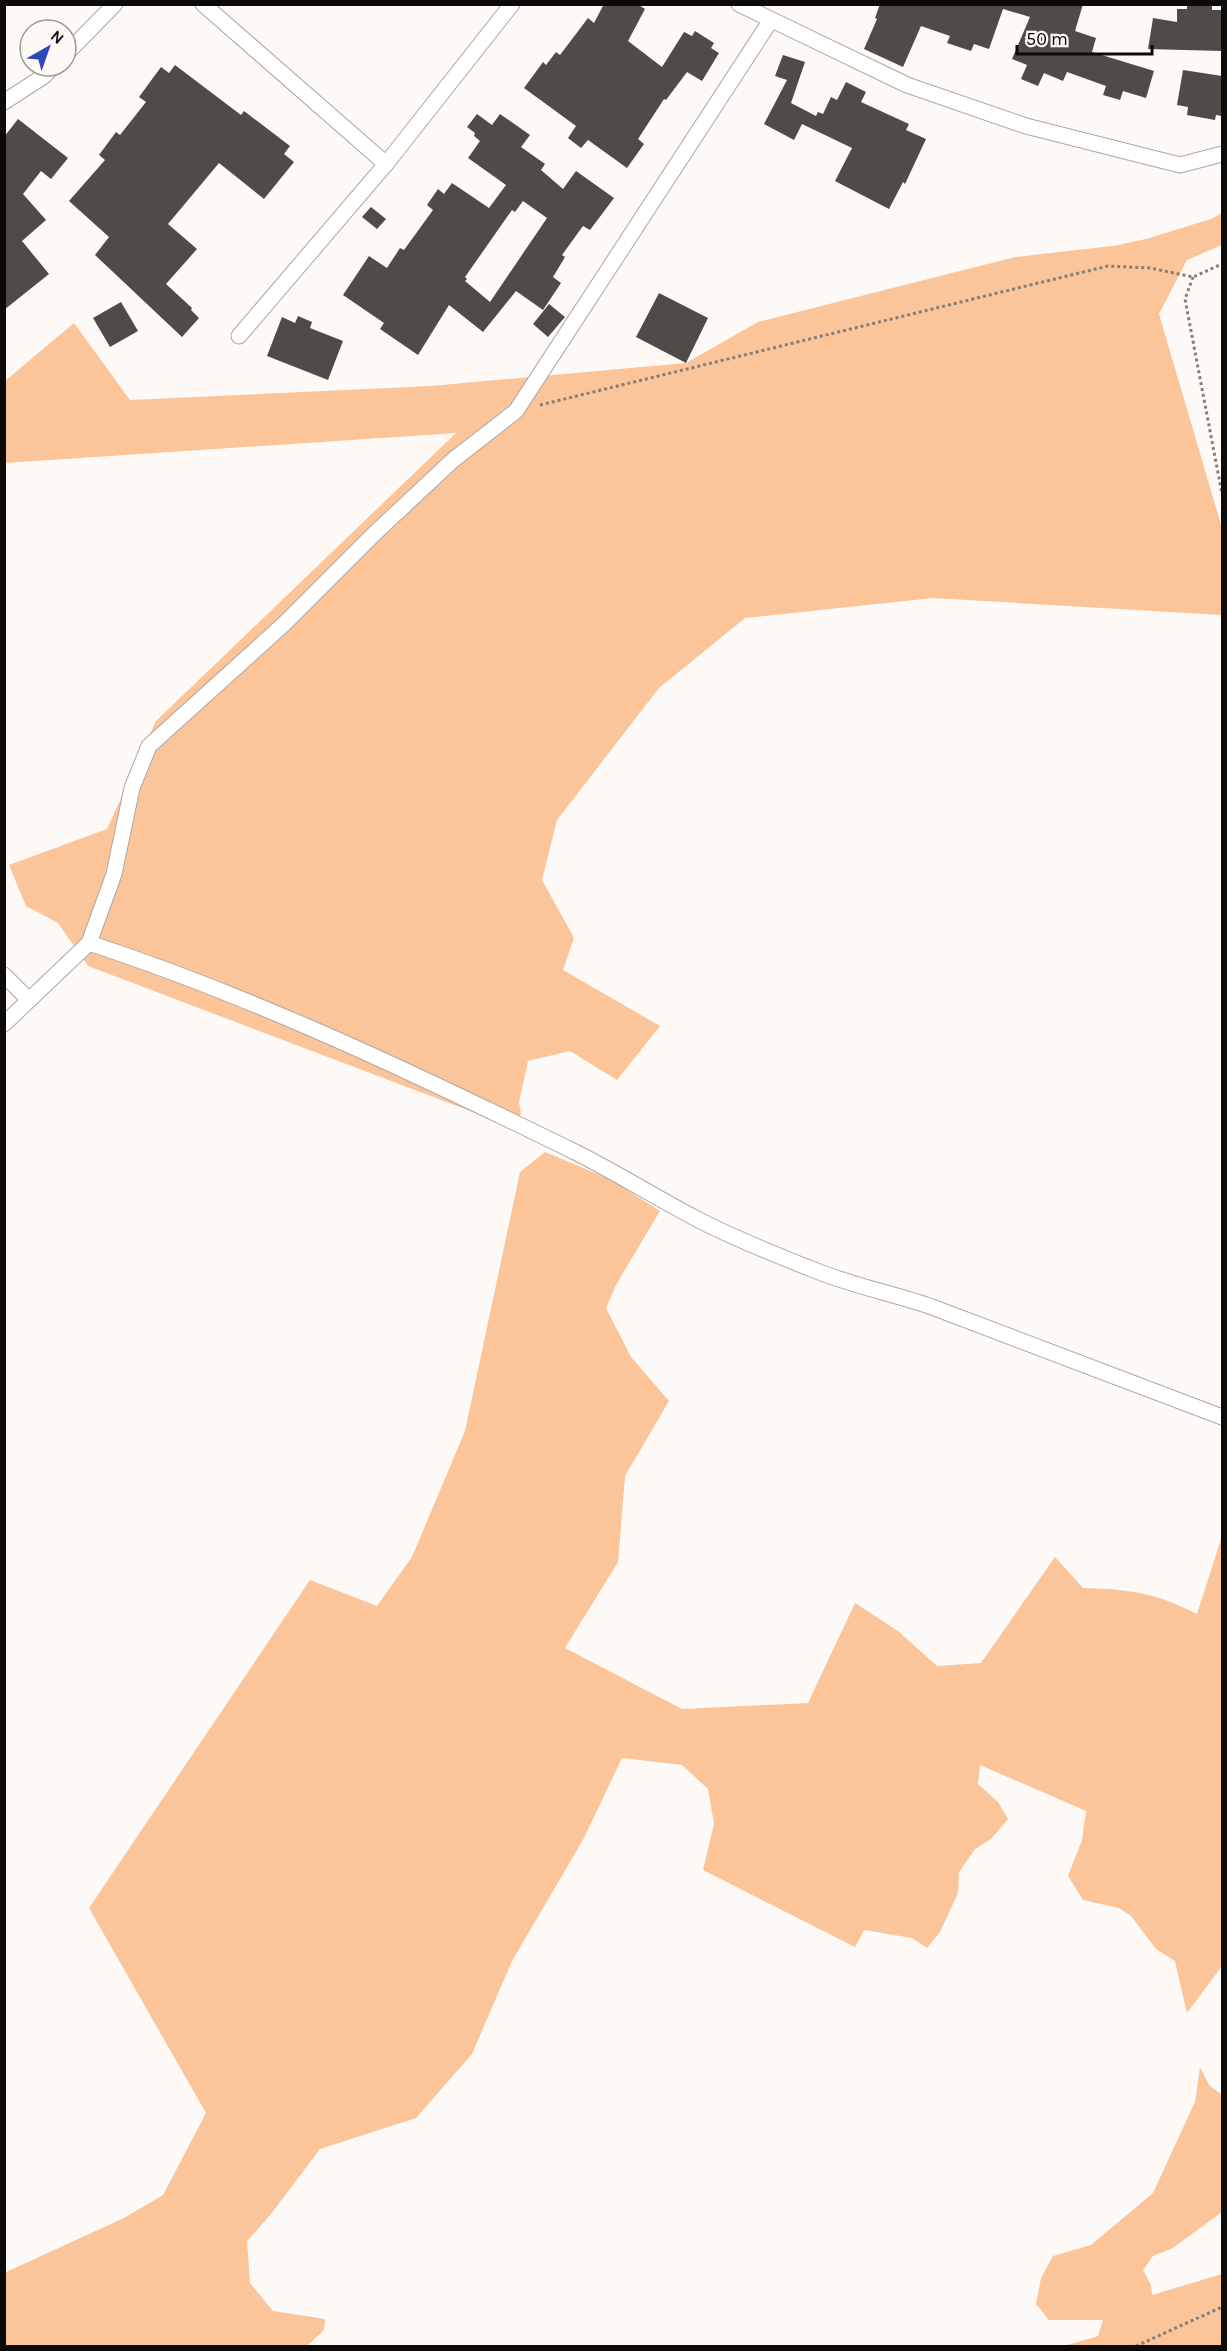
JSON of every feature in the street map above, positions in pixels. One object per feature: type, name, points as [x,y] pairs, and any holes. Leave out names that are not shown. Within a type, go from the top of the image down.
[{"type":"street","points":[[78,42],[115,4]]},
{"type":"street","points":[[203,4],[386,164]]},
{"type":"street","points":[[239,336],[386,164],[512,4]]},
{"type":"street","points":[[739,4],[908,85],[1026,126],[1180,165],[1222,154]]},
{"type":"street","points":[[4,1024],[89,943],[114,874],[132,788],[149,746],[284,624],[375,533],[453,460],[516,411],[771,20]]},
{"type":"street","points":[[4,102],[41,78]]},
{"type":"street","points":[[89,943],[226,991],[349,1045],[597,1164],[695,1218],[808,1268],[846,1282],[894,1294],[932,1307],[1222,1417]]},
{"type":"street","points":[[4,975],[29,1000]]},
{"type":"path","points":[[516,411],[1108,266],[1150,268],[1193,277],[1222,264]]},
{"type":"path","points":[[1193,277],[1185,299],[1222,494]]},
{"type":"path","points":[[1136,2346],[1222,2307]]},
{"type":"shaded area","points":[[1222,213],[1222,245],[1187,260],[1159,314],[1222,528],[1222,615],[933,598],[745,618],[659,688],[557,820],[542,880],[574,938],[563,970],[660,1026],[617,1080],[570,1051],[528,1061],[519,1102],[521,1114],[507,1125],[88,966],[58,923],[26,906],[9,865],[107,829],[156,721],[456,433],[5,463],[5,381],[74,323],[130,400],[431,386],[686,363],[758,322],[1015,257],[1113,246],[1146,239],[1211,219]]},
{"type":"shaded area","points":[[545,1152],[612,1180],[660,1211],[616,1285],[606,1308],[631,1357],[669,1401],[625,1476],[618,1562],[565,1648],[682,1709],[808,1703],[855,1603],[898,1631],[937,1666],[981,1663],[1055,1557],[1083,1588],[1142,1594],[1169,1601],[1197,1614],[1222,1536],[1222,1966],[1187,2013],[1175,1961],[1156,1949],[1131,1916],[1119,1908],[1083,1900],[1068,1876],[1082,1840],[1086,1811],[980,1765],[978,1784],[998,1802],[1008,1819],[991,1839],[975,1849],[959,1872],[958,1893],[940,1932],[927,1948],[912,1938],[864,1930],[855,1947],[703,1870],[714,1824],[708,1789],[682,1765],[622,1758],[584,1838],[512,1961],[472,2054],[416,2118],[320,2149],[271,2214],[247,2241],[250,2283],[273,2311],[325,2319],[324,2330],[307,2346],[5,2346],[4,2273],[124,2218],[163,2195],[206,2113],[89,1908],[310,1580],[377,1606],[412,1557],[465,1431],[520,1172]]},
{"type":"shaded area","points":[[1200,2067],[1209,2085],[1222,2095],[1222,2212],[1173,2248],[1153,2256],[1143,2270],[1151,2285],[1152,2295],[1222,2274],[1222,2346],[1064,2346],[1098,2336],[1103,2320],[1049,2320],[1036,2304],[1041,2278],[1053,2256],[1091,2245],[1153,2193],[1195,2102]]},
{"type":"building","points":[[604,4],[637,4],[645,9],[628,41],[662,67],[684,32],[692,36],[695,31],[714,43],[711,48],[719,53],[702,81],[687,72],[666,100],[664,99],[638,139],[644,144],[627,168],[588,140],[581,148],[568,138],[576,126],[524,88],[543,62],[546,65],[556,52],[560,55],[588,18],[594,23]]},
{"type":"building","points":[[880,4],[1083,4],[1075,31],[1096,38],[1092,52],[1154,71],[1146,98],[1123,91],[1120,100],[1103,95],[1106,86],[1067,72],[1063,81],[1044,73],[1038,86],[1021,79],[1027,65],[1012,59],[1030,17],[1003,9],[989,49],[974,44],[971,51],[947,43],[950,36],[921,26],[903,67],[864,49],[877,19],[875,18]]},
{"type":"building","points":[[1187,4],[1212,5],[1212,10],[1222,10],[1222,51],[1148,49],[1153,18],[1177,22],[1177,9],[1187,9]]},
{"type":"building","points":[[783,55],[805,62],[791,103],[816,116],[818,112],[823,114],[831,97],[837,100],[846,82],[866,92],[861,102],[909,124],[906,130],[926,139],[905,184],[903,182],[889,209],[835,181],[852,148],[802,124],[794,140],[764,124],[787,80],[775,76]]},
{"type":"building","points":[[175,65],[241,115],[244,111],[290,146],[284,154],[294,162],[264,199],[219,163],[168,224],[197,249],[166,284],[192,308],[191,310],[199,318],[182,337],[95,255],[109,237],[69,201],[105,160],[99,155],[116,132],[120,135],[146,102],[139,97],[161,67],[169,73]]},
{"type":"building","points":[[1183,70],[1222,76],[1222,116],[1216,115],[1215,120],[1187,115],[1188,107],[1177,105]]},
{"type":"building","points":[[477,114],[492,125],[500,114],[530,135],[521,147],[545,164],[541,170],[563,189],[576,171],[614,198],[590,230],[583,226],[562,255],[565,257],[553,277],[561,283],[543,310],[516,291],[483,332],[449,305],[418,355],[380,329],[384,323],[343,295],[369,256],[387,268],[400,248],[404,250],[433,210],[427,205],[438,189],[444,194],[452,183],[489,208],[506,185],[468,158],[480,141],[467,127]],"holes":[[[523,201],[547,218],[490,302],[465,281],[467,279],[465,277],[512,210],[515,212]]]},
{"type":"building","points":[[18,119],[68,158],[51,179],[41,171],[23,194],[46,220],[22,241],[49,274],[4,310],[4,137]]},
{"type":"building","points":[[371,207],[386,219],[377,229],[362,217]]},
{"type":"building","points":[[659,293],[708,318],[686,363],[636,337]]},
{"type":"building","points":[[121,302],[138,331],[110,347],[93,318]]},
{"type":"building","points":[[549,304],[565,317],[548,337],[533,324]]},
{"type":"building","points":[[298,316],[312,322],[310,328],[343,341],[328,380],[267,356],[282,317],[295,323]]}]
